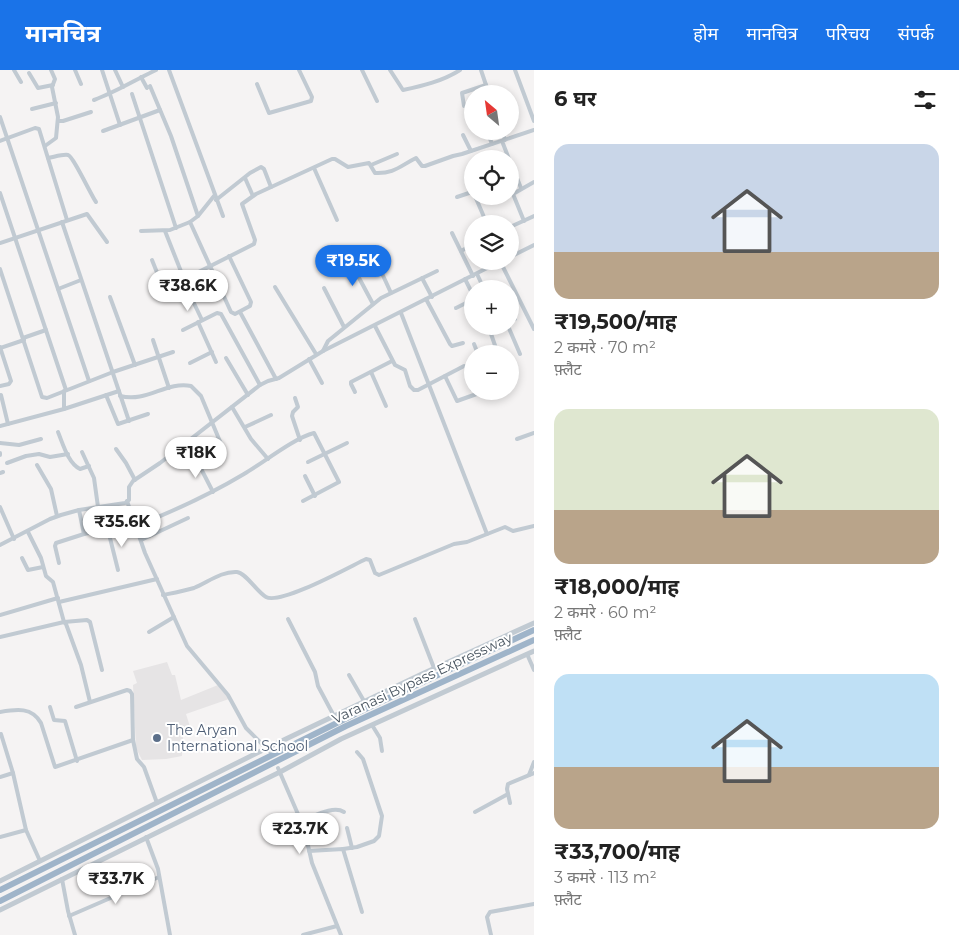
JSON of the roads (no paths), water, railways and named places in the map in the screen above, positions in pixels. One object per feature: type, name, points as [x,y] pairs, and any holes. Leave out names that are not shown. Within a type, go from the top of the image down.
[{"type":"highway","name":"Varanasi Bypass Expressway","points":[[0,890],[359,712],[534,630]]},
{"type":"highway","name":"Varanasi Bypass Expressway","points":[[0,901],[346,726],[534,640]]},
{"type":"street","points":[[14,70],[21,82]]},
{"type":"street","points":[[44,146],[56,138],[58,121],[52,89],[55,79],[51,70]]},
{"type":"street","points":[[75,70],[81,84]]},
{"type":"street","points":[[102,70],[120,125]]},
{"type":"street","points":[[115,70],[123,87]]},
{"type":"street","points":[[94,100],[110,94],[156,70]]},
{"type":"street","points":[[169,70],[223,216]]},
{"type":"street","points":[[257,84],[267,110],[270,113],[311,101],[312,97],[299,70]]},
{"type":"street","points":[[362,70],[376,101]]},
{"type":"street","points":[[390,70],[403,90],[451,76],[460,70]]},
{"type":"street","points":[[481,70],[486,85]]},
{"type":"street","points":[[515,70],[534,122]]},
{"type":"street","points":[[29,73],[38,88],[53,85]]},
{"type":"street","points":[[141,77],[160,110],[171,136],[198,216]]},
{"type":"street","points":[[464,92],[462,93],[464,106]]},
{"type":"street","points":[[132,94],[176,228]]},
{"type":"street","points":[[32,109],[56,104]]},
{"type":"street","points":[[103,131],[160,110]]},
{"type":"street","points":[[58,121],[91,112]]},
{"type":"street","points":[[0,117],[89,381]]},
{"type":"street","points":[[0,141],[36,128],[39,129],[67,220]]},
{"type":"street","points":[[519,135],[534,130]]},
{"type":"street","points":[[463,135],[470,150]]},
{"type":"street","points":[[490,140],[492,144]]},
{"type":"street","points":[[474,150],[504,140],[507,150]]},
{"type":"street","points":[[155,294],[255,242],[241,205],[252,196],[334,158],[348,168],[366,162],[371,165],[375,173],[391,172],[416,158],[422,166],[425,166],[464,153]]},
{"type":"street","points":[[371,165],[397,154]]},
{"type":"street","points":[[48,158],[71,156],[96,202]]},
{"type":"street","points":[[141,232],[165,231],[190,222],[215,198],[262,167],[271,187]]},
{"type":"street","points":[[314,168],[337,220]]},
{"type":"street","points":[[244,178],[252,196]]},
{"type":"street","points":[[524,221],[513,194],[534,182]]},
{"type":"street","points":[[519,183],[521,188]]},
{"type":"street","points":[[0,194],[65,390],[64,409]]},
{"type":"street","points":[[457,197],[464,195]]},
{"type":"street","points":[[0,243],[88,214],[107,242]]},
{"type":"street","points":[[519,223],[534,216]]},
{"type":"street","points":[[62,222],[129,421]]},
{"type":"street","points":[[190,222],[231,312],[235,314],[250,306],[251,302],[230,256]]},
{"type":"street","points":[[165,231],[184,279]]},
{"type":"street","points":[[452,233],[478,280]]},
{"type":"street","points":[[519,252],[534,245]]},
{"type":"street","points":[[152,260],[164,290]]},
{"type":"street","points":[[350,261],[372,304]]},
{"type":"street","points":[[0,269],[42,396],[47,398],[112,372],[173,352]]},
{"type":"street","points":[[380,269],[391,293]]},
{"type":"street","points":[[465,280],[484,270]]},
{"type":"street","points":[[505,270],[534,329]]},
{"type":"street","points":[[323,351],[328,341],[372,304],[437,271]]},
{"type":"street","points":[[422,278],[432,297]]},
{"type":"street","points":[[58,289],[81,280]]},
{"type":"street","points":[[0,545],[57,516],[127,501],[130,497],[130,484],[260,385],[276,379],[316,354],[464,281]]},
{"type":"street","points":[[275,287],[316,354]]},
{"type":"street","points":[[324,288],[344,327]]},
{"type":"street","points":[[110,297],[135,365]]},
{"type":"street","points":[[191,297],[216,362]]},
{"type":"street","points":[[426,300],[450,344],[452,346],[463,344]]},
{"type":"street","points":[[456,308],[464,304]]},
{"type":"street","points":[[240,312],[276,379]]},
{"type":"street","points":[[182,330],[217,313],[221,314],[260,385]]},
{"type":"street","points":[[401,313],[487,534]]},
{"type":"street","points":[[375,326],[392,361],[397,367],[405,370],[410,386],[414,390],[418,390],[464,366]]},
{"type":"street","points":[[0,386],[9,384],[11,381],[0,347],[46,330]]},
{"type":"street","points":[[512,335],[520,354]]},
{"type":"street","points":[[153,340],[169,388]]},
{"type":"street","points":[[190,363],[212,352]]},
{"type":"street","points":[[226,358],[248,395]]},
{"type":"street","points":[[308,359],[322,383]]},
{"type":"street","points":[[355,392],[351,383],[392,361]]},
{"type":"street","points":[[371,372],[386,406]]},
{"type":"street","points":[[445,376],[457,401],[464,397]]},
{"type":"street","points":[[0,426],[64,409],[106,395],[120,393],[129,398],[138,398],[169,388],[186,385],[196,389],[201,396],[224,451]]},
{"type":"street","points":[[1,395],[8,424]]},
{"type":"street","points":[[106,395],[116,422],[119,424],[148,414]]},
{"type":"street","points":[[295,398],[298,407],[292,416],[300,440]]},
{"type":"street","points":[[232,407],[245,427],[250,439],[268,459]]},
{"type":"street","points":[[245,427],[271,414]]},
{"type":"street","points":[[58,432],[68,454],[78,468],[88,466]]},
{"type":"street","points":[[59,563],[55,544],[84,534],[136,524],[185,506],[213,492],[314,433],[339,482],[303,502]]},
{"type":"street","points":[[517,439],[534,433]]},
{"type":"street","points":[[0,443],[19,445],[41,439]]},
{"type":"street","points":[[308,462],[347,443]]},
{"type":"street","points":[[116,449],[126,462],[135,480]]},
{"type":"street","points":[[82,452],[95,481],[98,507]]},
{"type":"street","points":[[7,463],[26,456],[39,454],[50,457],[68,454]]},
{"type":"street","points":[[195,457],[213,492]]},
{"type":"street","points":[[37,465],[51,489],[57,516]]},
{"type":"street","points":[[305,476],[315,496]]},
{"type":"street","points":[[127,501],[163,595],[190,649],[228,695],[246,728],[268,750]]},
{"type":"street","points":[[0,508],[14,539]]},
{"type":"street","points":[[79,510],[84,534]]},
{"type":"street","points":[[141,540],[188,518]]},
{"type":"street","points":[[163,595],[192,588],[215,577],[235,572],[241,574],[265,597],[271,599],[279,598],[323,580],[366,559],[370,560],[375,573],[378,575],[454,544],[467,542],[505,527],[513,531],[534,526]]},
{"type":"street","points":[[108,530],[118,570]]},
{"type":"street","points":[[28,532],[44,567],[46,576],[53,582],[64,622],[81,665],[90,702]]},
{"type":"street","points":[[22,558],[28,570],[44,567]]},
{"type":"street","points":[[0,614],[157,579]]},
{"type":"street","points":[[148,632],[174,617]]},
{"type":"street","points":[[288,619],[315,672],[318,686],[334,716]]},
{"type":"street","points":[[0,637],[64,622],[87,620],[90,622],[102,670]]},
{"type":"street","points":[[416,620],[434,668]]},
{"type":"street","points":[[0,881],[364,701],[534,623]]},
{"type":"street","points":[[0,910],[341,739],[534,651]]},
{"type":"street","points":[[527,654],[534,670]]},
{"type":"street","points":[[348,675],[364,701]]},
{"type":"street","points":[[76,707],[127,690],[130,691],[132,694],[132,740],[137,758],[144,767],[157,803]]},
{"type":"street","points":[[50,707],[54,720],[65,721],[77,761]]},
{"type":"street","points":[[0,712],[24,709],[38,717],[55,767],[77,761],[132,740]]},
{"type":"street","points":[[372,725],[380,738],[382,751]]},
{"type":"street","points":[[1,734],[13,774],[26,830],[40,862]]},
{"type":"street","points":[[309,852],[352,848],[378,838],[382,819],[362,759],[357,752]]},
{"type":"street","points":[[529,775],[534,762]]},
{"type":"street","points":[[279,770],[301,821],[312,863],[341,935]]},
{"type":"street","points":[[510,803],[508,784],[534,773]]},
{"type":"street","points":[[0,778],[13,774]]},
{"type":"street","points":[[475,812],[508,794]]},
{"type":"street","points":[[301,821],[332,810],[344,812]]},
{"type":"street","points":[[347,828],[352,848]]},
{"type":"street","points":[[0,837],[26,830]]},
{"type":"street","points":[[146,837],[159,876],[170,935]]},
{"type":"street","points":[[343,849],[362,912]]},
{"type":"street","points":[[69,916],[159,876]]},
{"type":"street","points":[[62,878],[69,916],[75,935]]},
{"type":"street","points":[[491,935],[487,917],[490,912],[534,904]]},
{"type":"street","points":[[303,935],[337,926]]},
{"type":"place","name":"The Aryan International School","points":[[157,738]]}]
